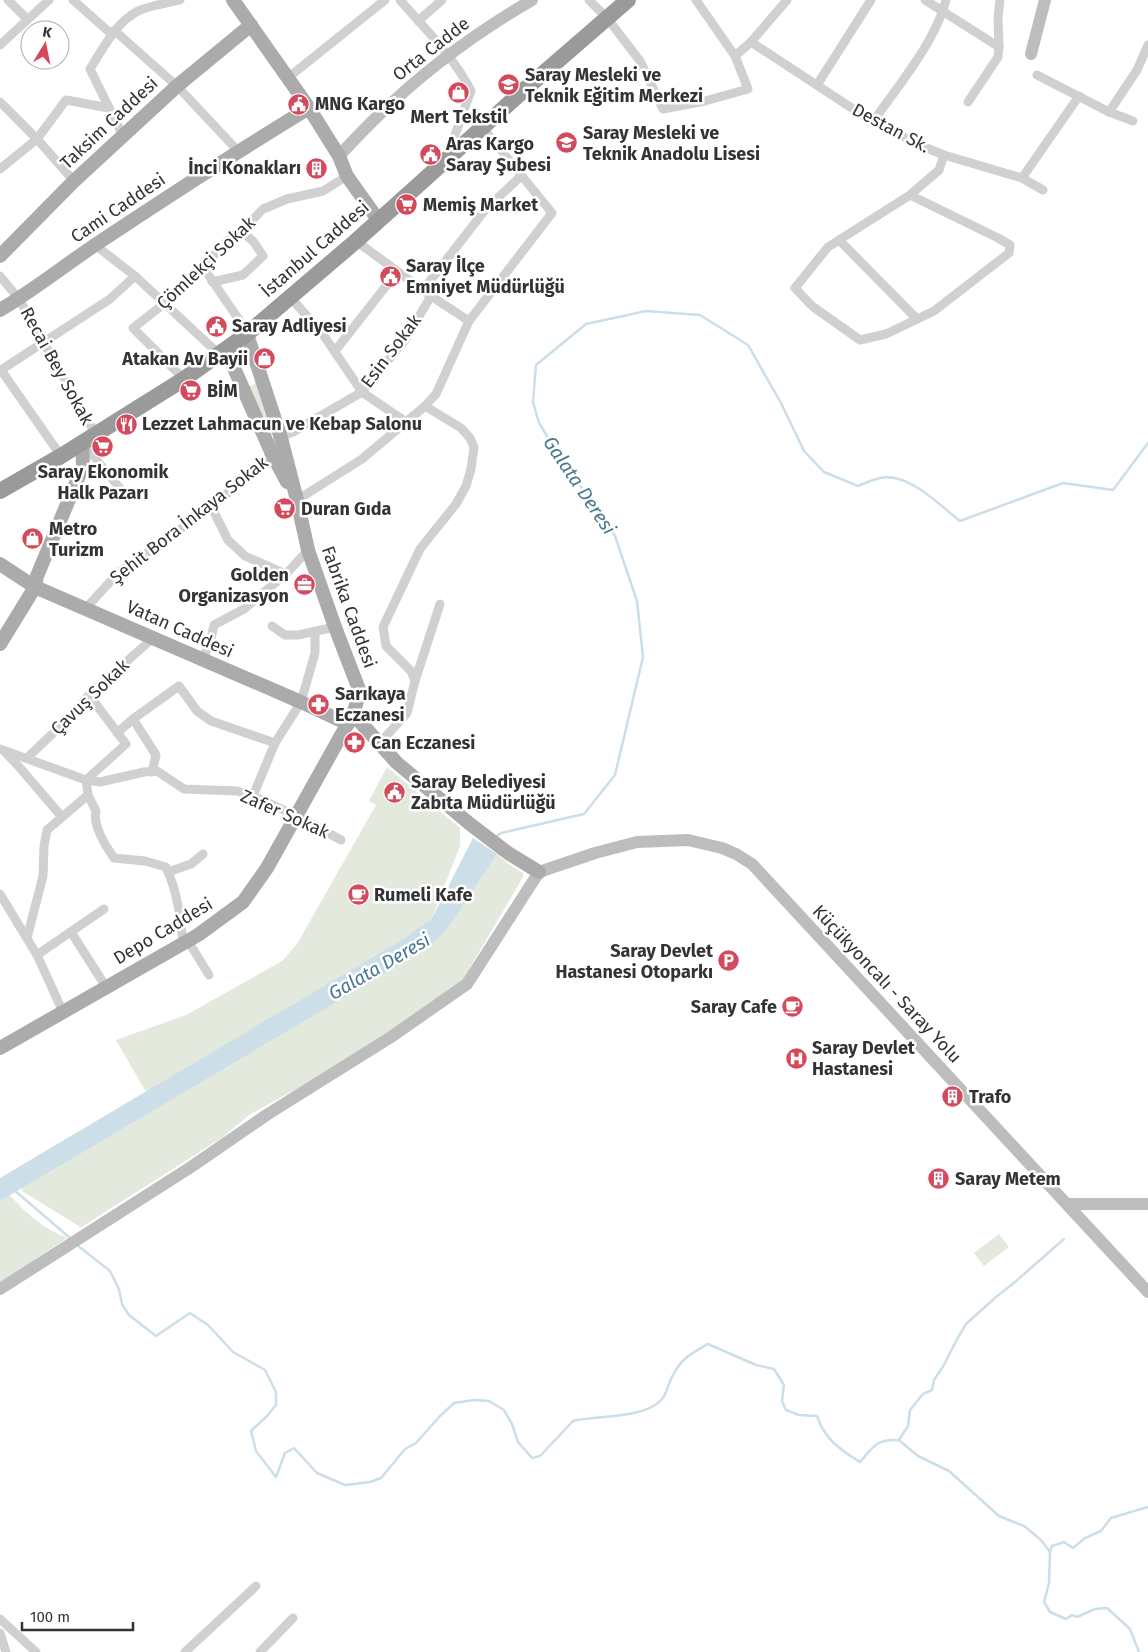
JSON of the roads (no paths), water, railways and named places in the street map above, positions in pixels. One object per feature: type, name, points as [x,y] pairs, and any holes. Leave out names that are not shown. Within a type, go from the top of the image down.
[{"type":"highway","name":"İstanbul Caddesi","points":[[0,491],[61,456],[184,379],[248,334],[379,221],[446,159],[628,0]]},
{"type":"main road","points":[[233,0],[289,77],[338,156],[347,176],[379,221]]},
{"type":"main road","name":"Taksim Caddesi","points":[[0,256],[74,181],[176,86],[251,24]]},
{"type":"main road","name":"Cami Caddesi","points":[[0,310],[20,299],[95,245],[238,151],[309,108]]},
{"type":"main road","name":"Fabrika Caddesi","points":[[248,334],[281,438],[298,500],[308,550],[360,692],[351,719]]},
{"type":"main road","name":"Fabrika Caddesi","points":[[223,352],[298,500]]},
{"type":"main road","points":[[0,644],[35,587],[37,576],[83,466],[89,438]]},
{"type":"main road","name":"Vatan Caddesi","points":[[0,564],[35,587],[301,702],[351,719],[379,744],[396,763],[483,834],[508,853],[539,872]]},
{"type":"main road","name":"Depo Caddesi","points":[[0,1048],[198,935],[243,902],[267,868],[351,719]]},
{"type":"street","points":[[8,0],[27,19]]},
{"type":"street","points":[[0,45],[49,0]]},
{"type":"street","points":[[73,0],[108,32],[115,31]]},
{"type":"street","points":[[123,136],[90,69],[122,23],[138,11],[180,0]]},
{"type":"street","points":[[289,77],[385,0]]},
{"type":"street","points":[[400,0],[448,55],[464,77],[471,91],[446,159]]},
{"type":"street","points":[[418,21],[442,0]]},
{"type":"street","points":[[511,12],[518,0]]},
{"type":"street","name":"Orta Cadde","points":[[338,156],[379,114],[448,55],[532,0]]},
{"type":"street","points":[[589,0],[607,18],[640,61],[663,109],[705,101],[748,89],[735,56],[696,0]]},
{"type":"street","points":[[735,56],[787,0]]},
{"type":"street","points":[[817,85],[871,0]]},
{"type":"street","points":[[925,0],[999,47]]},
{"type":"street","points":[[873,122],[928,42],[944,11],[946,0]]},
{"type":"street","points":[[968,102],[998,57],[1000,0]]},
{"type":"street","points":[[1031,54],[1045,0]]},
{"type":"street","points":[[115,31],[176,86],[238,151]]},
{"type":"street","name":"Destan Sk.","points":[[750,42],[873,122],[944,155],[1022,178],[1043,190]]},
{"type":"street","points":[[1109,112],[1137,70],[1148,45]]},
{"type":"street","points":[[1037,75],[1109,112],[1133,121]]},
{"type":"street","points":[[1022,178],[1079,96]]},
{"type":"street","points":[[0,169],[37,139],[66,100],[109,108]]},
{"type":"street","points":[[1,106],[37,139],[74,181]]},
{"type":"street","points":[[298,500],[362,459],[436,394],[469,321],[552,213],[483,128]]},
{"type":"street","points":[[910,195],[1010,245],[1009,253],[934,311],[886,334],[860,340],[812,306],[796,288],[828,247],[910,195],[939,170],[944,155]]},
{"type":"street","name":"Çömlekçi Sokak","points":[[184,379],[134,328],[203,268],[227,241],[263,209],[287,199],[323,191],[347,176]]},
{"type":"street","name":"Esin Sokak","points":[[270,448],[281,438],[362,392],[405,340],[427,293],[485,210],[521,176]]},
{"type":"street","points":[[212,282],[244,275],[263,256],[253,241],[241,230]]},
{"type":"street","points":[[839,240],[917,319]]},
{"type":"street","points":[[356,241],[397,272],[469,321]]},
{"type":"street","points":[[95,245],[135,276],[223,352]]},
{"type":"street","points":[[203,268],[248,334]]},
{"type":"street","points":[[335,351],[397,272]]},
{"type":"street","name":"Recai Bey Sokak","points":[[0,276],[20,299],[44,341],[89,438],[123,492]]},
{"type":"street","points":[[61,456],[1,370],[110,299],[135,276]]},
{"type":"street","points":[[290,297],[335,351],[362,392],[406,422]]},
{"type":"street","points":[[415,681],[411,671],[386,646],[383,626],[420,549],[456,504],[466,486],[474,447],[470,438],[461,428],[424,406]]},
{"type":"street","name":"Şehit Bora İnkaya Sokak","points":[[86,608],[119,572],[211,506],[270,448]]},
{"type":"street","points":[[211,506],[228,540],[245,556],[286,574]]},
{"type":"street","points":[[203,659],[214,625],[244,609],[286,574],[308,550]]},
{"type":"street","points":[[379,744],[407,713],[415,681],[440,604]]},
{"type":"street","points":[[272,626],[285,635],[298,635],[335,627]]},
{"type":"street","points":[[253,796],[275,743],[301,702],[315,653],[315,632]]},
{"type":"street","name":"Çavuş Sokak","points":[[27,758],[89,696],[153,638]]},
{"type":"street","points":[[117,732],[179,686],[197,711],[211,721],[275,743]]},
{"type":"street","points":[[86,780],[126,744],[89,696]]},
{"type":"street","points":[[2,750],[86,780],[100,782],[152,772],[156,755],[133,719]]},
{"type":"street","points":[[2,750],[62,817]]},
{"type":"street","name":"Zafer Sokak","points":[[152,772],[157,771],[184,790],[237,791],[253,796],[297,816],[342,840]]},
{"type":"street","points":[[86,780],[88,795],[96,811],[94,817],[105,846],[114,858],[145,861],[166,868],[174,886],[186,942],[209,975]]},
{"type":"street","points":[[26,938],[43,876],[44,846],[47,830],[88,795]]},
{"type":"street","name":"Küçükyoncalı - Saray Yolu","points":[[539,872],[595,852],[638,842],[688,840],[722,848],[752,864],[1148,1292]]},
{"type":"street","points":[[168,872],[191,864],[203,854]]},
{"type":"street","points":[[0,1289],[191,1167],[268,1114],[390,1037],[467,984],[539,872]]},
{"type":"street","points":[[0,894],[36,955],[63,1012]]},
{"type":"street","points":[[36,955],[104,909]]},
{"type":"street","points":[[71,932],[106,987]]},
{"type":"street","points":[[1068,1204],[1148,1204]]},
{"type":"street","points":[[185,1652],[256,1586]]},
{"type":"street","points":[[260,1652],[293,1618]]},
{"type":"street","points":[[0,1619],[36,1652]]},
{"type":"street","points":[[0,1634],[6,1652]]},
{"type":"water","points":[[473,838],[497,854],[446,931],[428,948],[0,1201],[0,1178],[403,939],[432,918]]},
{"type":"waterway","name":"Galata Deresi","points":[[496,837],[501,833],[584,814],[615,775],[643,657],[637,601],[615,536],[539,423],[533,402],[536,365],[586,324],[646,311],[700,315],[748,345],[781,403],[804,451],[824,472],[858,486],[880,478],[891,477],[902,480],[923,491],[960,521],[1063,483],[1113,490],[1148,443]]},
{"type":"waterway","points":[[13,1189],[70,1238]]},
{"type":"waterway","points":[[77,1245],[110,1271],[119,1289],[122,1304],[129,1315],[156,1336],[190,1313],[208,1325],[233,1352],[265,1370],[276,1392],[276,1405],[251,1431],[256,1451],[276,1477],[285,1453],[294,1448],[317,1473],[345,1485],[370,1482],[381,1478],[405,1449],[416,1443],[454,1403],[474,1400],[489,1401],[504,1410],[512,1424],[518,1442],[532,1458],[540,1456],[573,1421],[633,1413],[655,1405],[664,1397],[679,1365],[687,1357],[708,1344],[756,1365],[774,1369],[784,1385],[782,1401],[786,1410],[799,1415],[817,1416],[828,1437],[846,1453],[860,1462],[880,1442],[899,1440],[908,1426],[910,1410],[923,1394],[932,1390],[934,1380],[966,1324],[1064,1239]]},
{"type":"waterway","points":[[900,1441],[918,1456],[949,1471],[999,1516],[1024,1526],[1041,1540],[1050,1552],[1049,1583],[1044,1602],[1050,1612],[1066,1619],[1072,1615],[1077,1617],[1095,1609],[1107,1608],[1130,1629],[1139,1652]]},
{"type":"waterway","points":[[1050,1552],[1052,1546],[1064,1542],[1073,1548],[1085,1538],[1101,1531],[1111,1518],[1148,1507]]},
{"type":"place","name":"Saray Mesleki ve Teknik Eğitim Merkezi","points":[[509,85]]},
{"type":"place","name":"Mert Tekstil","points":[[459,92]]},
{"type":"place","name":"MNG Kargo","points":[[299,104]]},
{"type":"place","name":"Saray Mesleki ve Teknik Anadolu Lisesi","points":[[567,143]]},
{"type":"place","name":"Aras Kargo Saray Şubesi","points":[[430,154]]},
{"type":"place","name":"İnci Konakları","points":[[317,168]]},
{"type":"place","name":"Memiş Market","points":[[407,205]]},
{"type":"place","name":"Saray İlçe Emniyet Müdürlüğü","points":[[390,276]]},
{"type":"place","name":"Saray Adliyesi","points":[[216,326]]},
{"type":"place","name":"Atakan Av Bayii","points":[[264,359]]},
{"type":"place","name":"BİM","points":[[191,391]]},
{"type":"place","name":"Lezzet Lahmacun ve Kebap Salonu","points":[[126,424]]},
{"type":"place","name":"Saray Ekonomik Halk Pazarı","points":[[103,447]]},
{"type":"place","name":"Duran Gıda","points":[[285,509]]},
{"type":"place","name":"Metro Turizm","points":[[33,539]]},
{"type":"place","name":"Golden Organizasyon","points":[[305,585]]},
{"type":"place","name":"Sarıkaya Eczanesi","points":[[319,704]]},
{"type":"place","name":"Can Eczanesi","points":[[355,743]]},
{"type":"place","name":"Saray Belediyesi Zabıta Müdürlüğü","points":[[395,792]]},
{"type":"place","name":"Rumeli Kafe","points":[[358,895]]},
{"type":"place","name":"Saray Devlet Hastanesi Otoparkı","points":[[729,961]]},
{"type":"place","name":"Saray Cafe","points":[[793,1007]]},
{"type":"place","name":"Saray Devlet Hastanesi","points":[[796,1058]]},
{"type":"place","name":"Trafo","points":[[953,1097]]},
{"type":"place","name":"Saray Metem","points":[[939,1179]]}]
